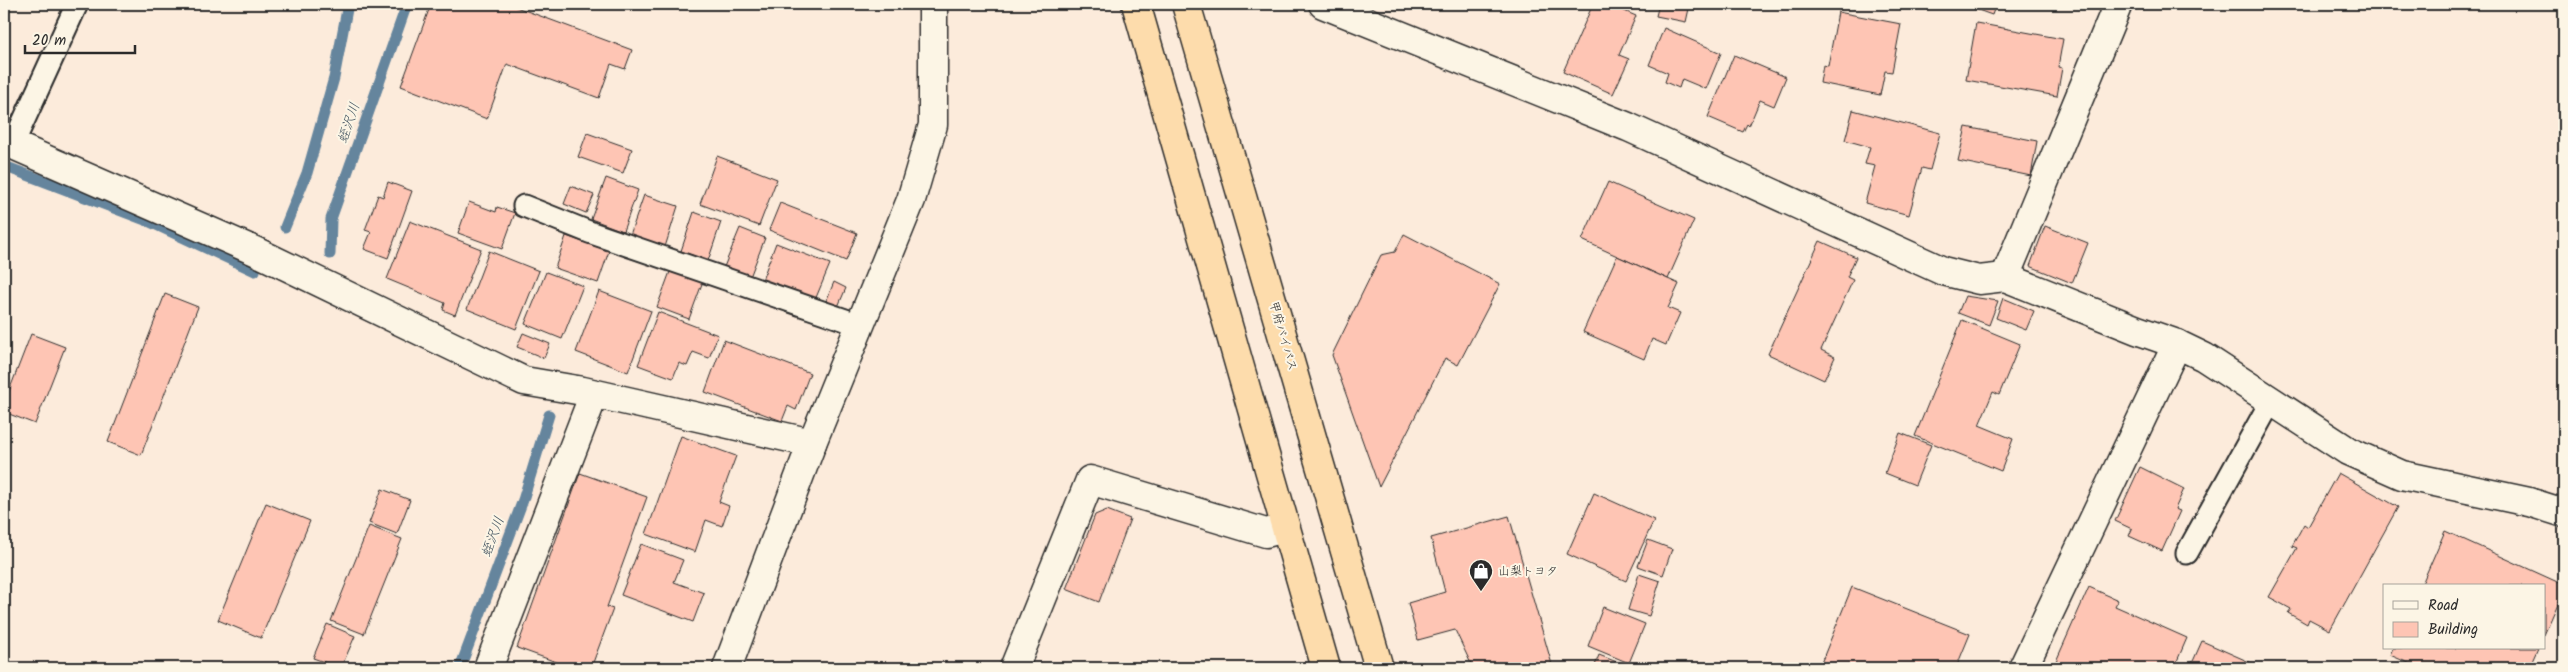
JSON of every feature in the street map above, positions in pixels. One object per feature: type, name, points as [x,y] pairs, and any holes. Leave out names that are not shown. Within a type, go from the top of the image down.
[{"type":"highway","points":[[1136,4],[1326,668]]},
{"type":"highway","name":"甲府バイパス","points":[[1186,4],[1379,668]]},
{"type":"street","points":[[726,668],[812,443],[912,200],[933,125],[933,4]]},
{"type":"street","points":[[1323,4],[1628,126],[1943,271],[1979,280],[2005,277],[2177,344],[2204,357],[2348,451],[2402,475],[2529,502],[2564,513]]},
{"type":"street","points":[[2005,277],[2118,4]]},
{"type":"street","points":[[9,142],[255,251],[524,380],[812,443]]},
{"type":"street","points":[[2023,668],[2177,344]]},
{"type":"street","points":[[488,668],[594,394]]},
{"type":"street","points":[[1014,668],[1090,480],[1266,533],[1285,528]]},
{"type":"lane","points":[[9,142],[77,4]]},
{"type":"lane","points":[[524,206],[589,232],[860,325]]},
{"type":"lane","points":[[2187,553],[2271,401]]},
{"type":"building","points":[[431,4],[508,4],[632,50],[625,69],[611,64],[599,98],[507,64],[487,119],[401,86]]},
{"type":"building","points":[[1593,4],[1608,4],[1636,16],[1619,55],[1629,59],[1613,94],[1563,72]]},
{"type":"building","points":[[1659,4],[1690,4],[1686,22],[1656,16]]},
{"type":"building","points":[[1961,4],[1996,4],[1992,15]]},
{"type":"building","points":[[1838,12],[1901,24],[1892,72],[1885,71],[1880,95],[1820,83],[1823,65],[1828,66]]},
{"type":"building","points":[[1976,23],[2063,39],[2058,67],[2062,68],[2057,96],[1966,80]]},
{"type":"building","points":[[1664,28],[1721,53],[1706,89],[1682,79],[1679,88],[1665,82],[1668,73],[1649,65]]},
{"type":"building","points":[[1734,55],[1786,77],[1774,106],[1760,100],[1749,126],[1747,124],[1743,132],[1708,117]]},
{"type":"building","points":[[1853,110],[1940,133],[1930,170],[1922,168],[1909,215],[1865,203],[1875,166],[1865,164],[1870,147],[1845,140]]},
{"type":"building","points":[[1966,127],[2037,141],[2031,176],[1958,161]]},
{"type":"building","points":[[587,133],[632,149],[623,173],[578,157]]},
{"type":"building","points":[[717,156],[777,179],[759,226],[700,204]]},
{"type":"building","points":[[606,178],[638,190],[623,231],[591,219]]},
{"type":"building","points":[[388,182],[412,191],[388,258],[364,249],[371,232],[365,230],[378,195],[383,197]]},
{"type":"building","points":[[1608,182],[1694,220],[1668,279],[1582,240]]},
{"type":"building","points":[[571,186],[594,195],[586,213],[564,204]]},
{"type":"building","points":[[644,195],[678,206],[665,247],[630,235]]},
{"type":"building","points":[[469,202],[496,212],[497,207],[515,213],[502,249],[458,233]]},
{"type":"building","points":[[780,203],[857,233],[846,261],[769,230]]},
{"type":"building","points":[[694,212],[721,222],[708,261],[681,251]]},
{"type":"building","points":[[410,221],[481,249],[455,315],[443,310],[445,303],[387,279]]},
{"type":"building","points":[[2045,226],[2088,243],[2072,283],[2030,266]]},
{"type":"building","points":[[740,228],[765,238],[750,277],[724,267]]},
{"type":"building","points":[[1404,234],[1500,284],[1458,365],[1445,358],[1379,487],[1332,355],[1381,255],[1395,252]]},
{"type":"building","points":[[566,236],[609,251],[598,283],[555,268]]},
{"type":"building","points":[[1820,241],[1856,257],[1847,277],[1853,280],[1821,350],[1835,357],[1824,380],[1768,354]]},
{"type":"building","points":[[776,243],[830,264],[815,300],[762,280]]},
{"type":"building","points":[[489,251],[539,271],[516,329],[467,309]]},
{"type":"building","points":[[1617,256],[1679,284],[1668,308],[1680,313],[1666,345],[1652,339],[1644,359],[1583,332]]},
{"type":"building","points":[[671,269],[703,281],[689,319],[657,307]]},
{"type":"building","points":[[546,272],[583,286],[562,339],[525,324]]},
{"type":"building","points":[[834,282],[846,288],[837,309],[825,304]]},
{"type":"building","points":[[599,291],[651,311],[628,372],[576,352]]},
{"type":"building","points":[[165,294],[198,307],[141,455],[108,442]]},
{"type":"building","points":[[1965,296],[1998,301],[1989,325],[1958,313]]},
{"type":"building","points":[[2003,298],[2034,311],[2026,330],[1996,318]]},
{"type":"building","points":[[658,312],[718,335],[709,358],[693,352],[687,366],[679,363],[673,378],[638,365]]},
{"type":"building","points":[[1962,320],[2020,344],[1999,395],[1993,392],[1979,425],[2013,439],[2001,471],[1915,436]]},
{"type":"building","points":[[523,333],[550,344],[544,358],[517,347]]},
{"type":"building","points":[[31,334],[65,347],[35,424],[4,412],[4,404]]},
{"type":"building","points":[[724,340],[810,373],[796,410],[788,406],[782,421],[705,392]]},
{"type":"building","points":[[1900,433],[1931,445],[1915,485],[1885,473]]},
{"type":"building","points":[[681,436],[736,456],[719,502],[729,506],[722,526],[706,520],[695,552],[646,534]]},
{"type":"building","points":[[2140,467],[2184,489],[2175,509],[2180,511],[2162,551],[2129,536],[2132,529],[2115,521]]},
{"type":"building","points":[[580,473],[647,497],[607,607],[613,609],[591,668],[573,668],[517,648]]},
{"type":"building","points":[[2338,473],[2398,507],[2330,630],[2309,619],[2307,624],[2288,613],[2291,609],[2269,597],[2297,548],[2292,546],[2304,524],[2308,527]]},
{"type":"building","points":[[382,489],[410,500],[397,534],[369,523]]},
{"type":"building","points":[[1594,493],[1654,520],[1626,581],[1567,554]]},
{"type":"building","points":[[266,503],[310,521],[261,638],[218,620]]},
{"type":"building","points":[[1107,510],[1130,519],[1099,602],[1066,589],[1095,515]]},
{"type":"building","points":[[1509,516],[1553,668],[1473,668],[1455,630],[1418,640],[1408,603],[1445,592],[1431,538]]},
{"type":"building","points":[[369,526],[402,539],[364,634],[331,621]]},
{"type":"building","points":[[2445,531],[2564,585],[2564,590],[2546,630],[2546,584],[2422,584]]},
{"type":"building","points":[[1648,540],[1672,549],[1663,575],[1638,566]]},
{"type":"building","points":[[641,544],[683,560],[674,582],[704,593],[693,622],[621,595]]},
{"type":"building","points":[[1639,574],[1660,581],[1649,616],[1628,610]]},
{"type":"building","points":[[1852,587],[1970,634],[1956,668],[1819,668]]},
{"type":"building","points":[[2089,587],[2118,600],[2115,606],[2187,638],[2174,668],[2053,668]]},
{"type":"building","points":[[1603,607],[1645,624],[1629,663],[1588,646]]},
{"type":"building","points":[[327,624],[355,636],[341,668],[313,658]]},
{"type":"building","points":[[2202,641],[2263,668],[2190,668]]},
{"type":"building","points":[[2392,650],[2537,650],[2529,668],[2420,668],[2390,655]]},
{"type":"building","points":[[1599,655],[1622,664],[1621,668],[1594,668]]},
{"type":"waterway","points":[[285,227],[307,173],[334,78],[348,4]]},
{"type":"waterway","name":"蛭沢川","points":[[330,254],[331,219],[407,4]]},
{"type":"waterway","points":[[4,166],[148,221],[255,271]]},
{"type":"waterway","name":"蛭沢川","points":[[460,668],[523,500],[549,415]]},
{"type":"place","name":"山梨トヨタ","points":[[1481,592]]}]
